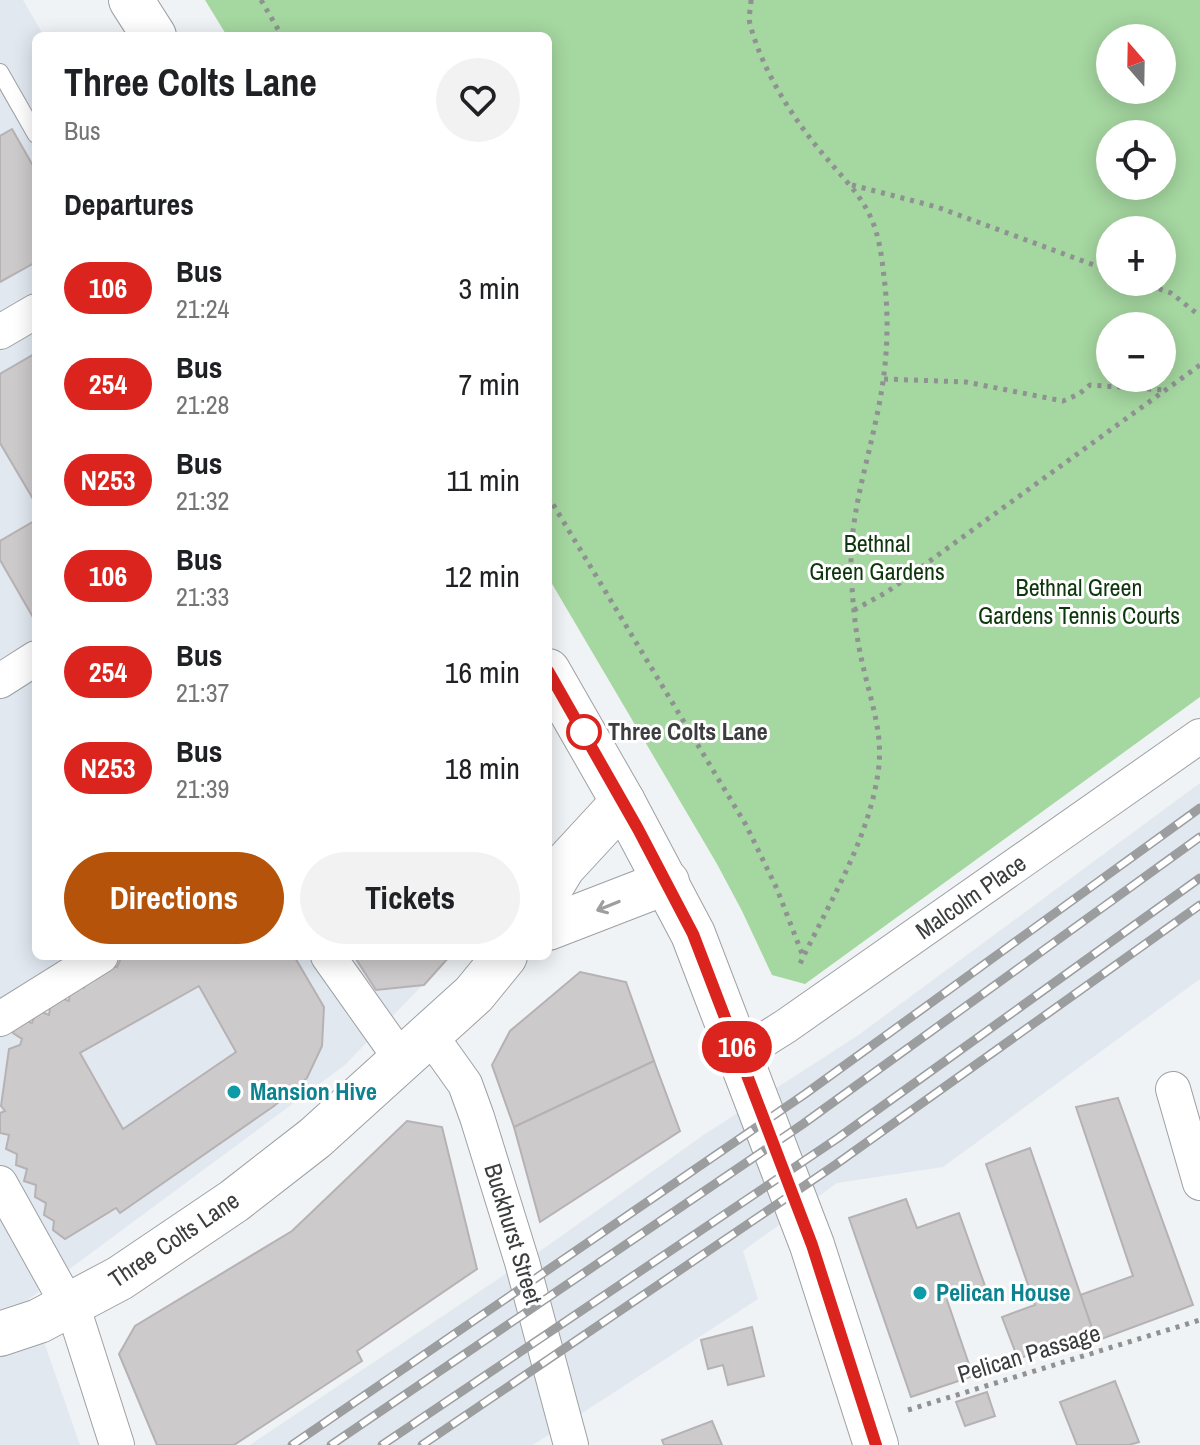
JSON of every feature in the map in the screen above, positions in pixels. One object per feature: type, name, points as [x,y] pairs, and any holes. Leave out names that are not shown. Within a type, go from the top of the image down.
[{"type":"main road","points":[[131,0],[151,32]]},
{"type":"main road","points":[[552,678],[693,934],[812,1245],[872,1433]]},
{"type":"main road","points":[[552,885],[563,867],[623,802]]},
{"type":"main road","points":[[552,926],[667,882]]},
{"type":"main road","name":"Three Colts Lane","points":[[0,1334],[39,1321],[120,1278],[234,1201],[315,1138],[474,994],[502,960]]},
{"type":"street","points":[[0,332],[32,313]]},
{"type":"street","points":[[0,681],[32,661]]},
{"type":"street","name":"Malcolm Place","points":[[740,1055],[812,1008],[1200,736]]},
{"type":"street","points":[[0,1019],[95,960]]},
{"type":"street","name":"Buckhurst Street","points":[[332,960],[416,1047],[465,1084],[522,1262],[571,1445]]},
{"type":"street","points":[[1173,1089],[1200,1183]]},
{"type":"street","points":[[0,1183],[78,1323],[117,1445]]},
{"type":"lane","points":[[0,72],[32,128]]},
{"type":"path","points":[[261,0],[280,32]]},
{"type":"path","points":[[751,0],[749,21],[775,86],[799,124],[851,185],[871,218],[882,262],[888,312],[884,379],[853,525],[851,564],[862,664],[881,749],[878,773],[866,821],[791,981]]},
{"type":"path","points":[[851,185],[937,207],[1096,266]]},
{"type":"path","points":[[1175,296],[1200,316]]},
{"type":"path","points":[[1176,382],[1200,365]]},
{"type":"path","points":[[884,379],[966,382],[1063,401],[1090,385],[1096,385]]},
{"type":"path","points":[[854,610],[887,592],[1162,392]]},
{"type":"path","points":[[552,503],[746,825],[777,889],[803,956]]},
{"type":"path","name":"Pelican Passage","points":[[872,1433],[1200,1320]]},
{"type":"shaded area","points":[[0,0],[23,0],[42,32],[32,32],[32,960],[447,960],[345,1065],[29,1299],[80,1445],[0,1445]]},
{"type":"shaded area","points":[[1200,783],[1200,979],[943,1167],[837,1183],[743,1251],[758,1299],[533,1445],[250,1445],[543,1249],[705,1134],[857,1036]]},
{"type":"green space","name":"Bethnal Green Gardens","points":[[205,0],[1200,0],[1200,697],[805,984],[772,975],[742,911],[552,584],[552,32],[225,32]]},
{"type":"building","points":[[12,129],[32,164],[32,264],[0,282],[0,136]]},
{"type":"building","points":[[32,355],[32,497],[0,443],[0,374]]},
{"type":"building","points":[[32,522],[32,616],[0,560],[0,541]]},
{"type":"building","name":"Mansion Hive","points":[[120,960],[296,960],[324,1007],[322,1046],[307,1078],[274,1106],[120,1213],[116,1208],[65,1239],[53,1230],[54,1221],[44,1215],[46,1203],[35,1197],[36,1185],[24,1181],[27,1169],[16,1165],[17,1154],[6,1149],[9,1135],[0,1133],[0,1113],[5,1111],[1,1106],[9,1049],[20,1045],[22,1039],[13,1033],[18,1018],[32,1023],[37,1010],[49,1015],[52,995],[69,1001],[71,985],[84,988],[88,975],[103,964],[117,967]],"holes":[[[199,986],[236,1052],[123,1129],[80,1053]]]},
{"type":"building","points":[[357,960],[446,960],[424,985],[376,990]]},
{"type":"building","points":[[580,972],[626,982],[654,1061],[514,1127],[492,1065],[510,1031]]},
{"type":"building","points":[[654,1061],[680,1131],[540,1222],[514,1127]]},
{"type":"building","points":[[1118,1098],[1193,1305],[1096,1341],[1080,1295],[1133,1276],[1076,1107]]},
{"type":"building","points":[[407,1121],[442,1127],[477,1269],[357,1351],[362,1361],[234,1445],[157,1445],[119,1354],[135,1326],[292,1231]]},
{"type":"building","points":[[1030,1148],[1093,1331],[1018,1359],[1002,1317],[1035,1305],[986,1164]]},
{"type":"building","name":"Pelican House","points":[[906,1199],[917,1228],[959,1213],[985,1286],[947,1300],[973,1376],[911,1397],[849,1218]]},
{"type":"building","points":[[752,1327],[764,1376],[728,1385],[723,1365],[708,1369],[701,1340]]},
{"type":"building","points":[[1115,1381],[1139,1442],[1129,1445],[1077,1445],[1060,1402]]},
{"type":"building","points":[[987,1392],[995,1416],[965,1426],[956,1402]]},
{"type":"building","points":[[712,1421],[722,1445],[664,1445],[662,1440]]},
{"type":"railway","points":[[292,1445],[805,1094],[1200,808]]},
{"type":"railway","points":[[331,1445],[803,1124],[1200,837]]},
{"type":"railway","points":[[382,1445],[838,1138],[1200,878]]},
{"type":"railway","points":[[422,1445],[835,1165],[1200,905]]},
{"type":"bus line","name":"106","points":[[552,678],[638,829],[693,934],[812,1245],[876,1445]]},
{"type":"place","name":"Three Colts Lane","points":[[584,732]]},
{"type":"place","name":"Mansion Hive","points":[[234,1092]]},
{"type":"place","name":"Pelican House","points":[[920,1293]]},
{"type":"park label","name":"Bethnal Green Gardens Tennis Courts","points":[[1079,602]]}]
